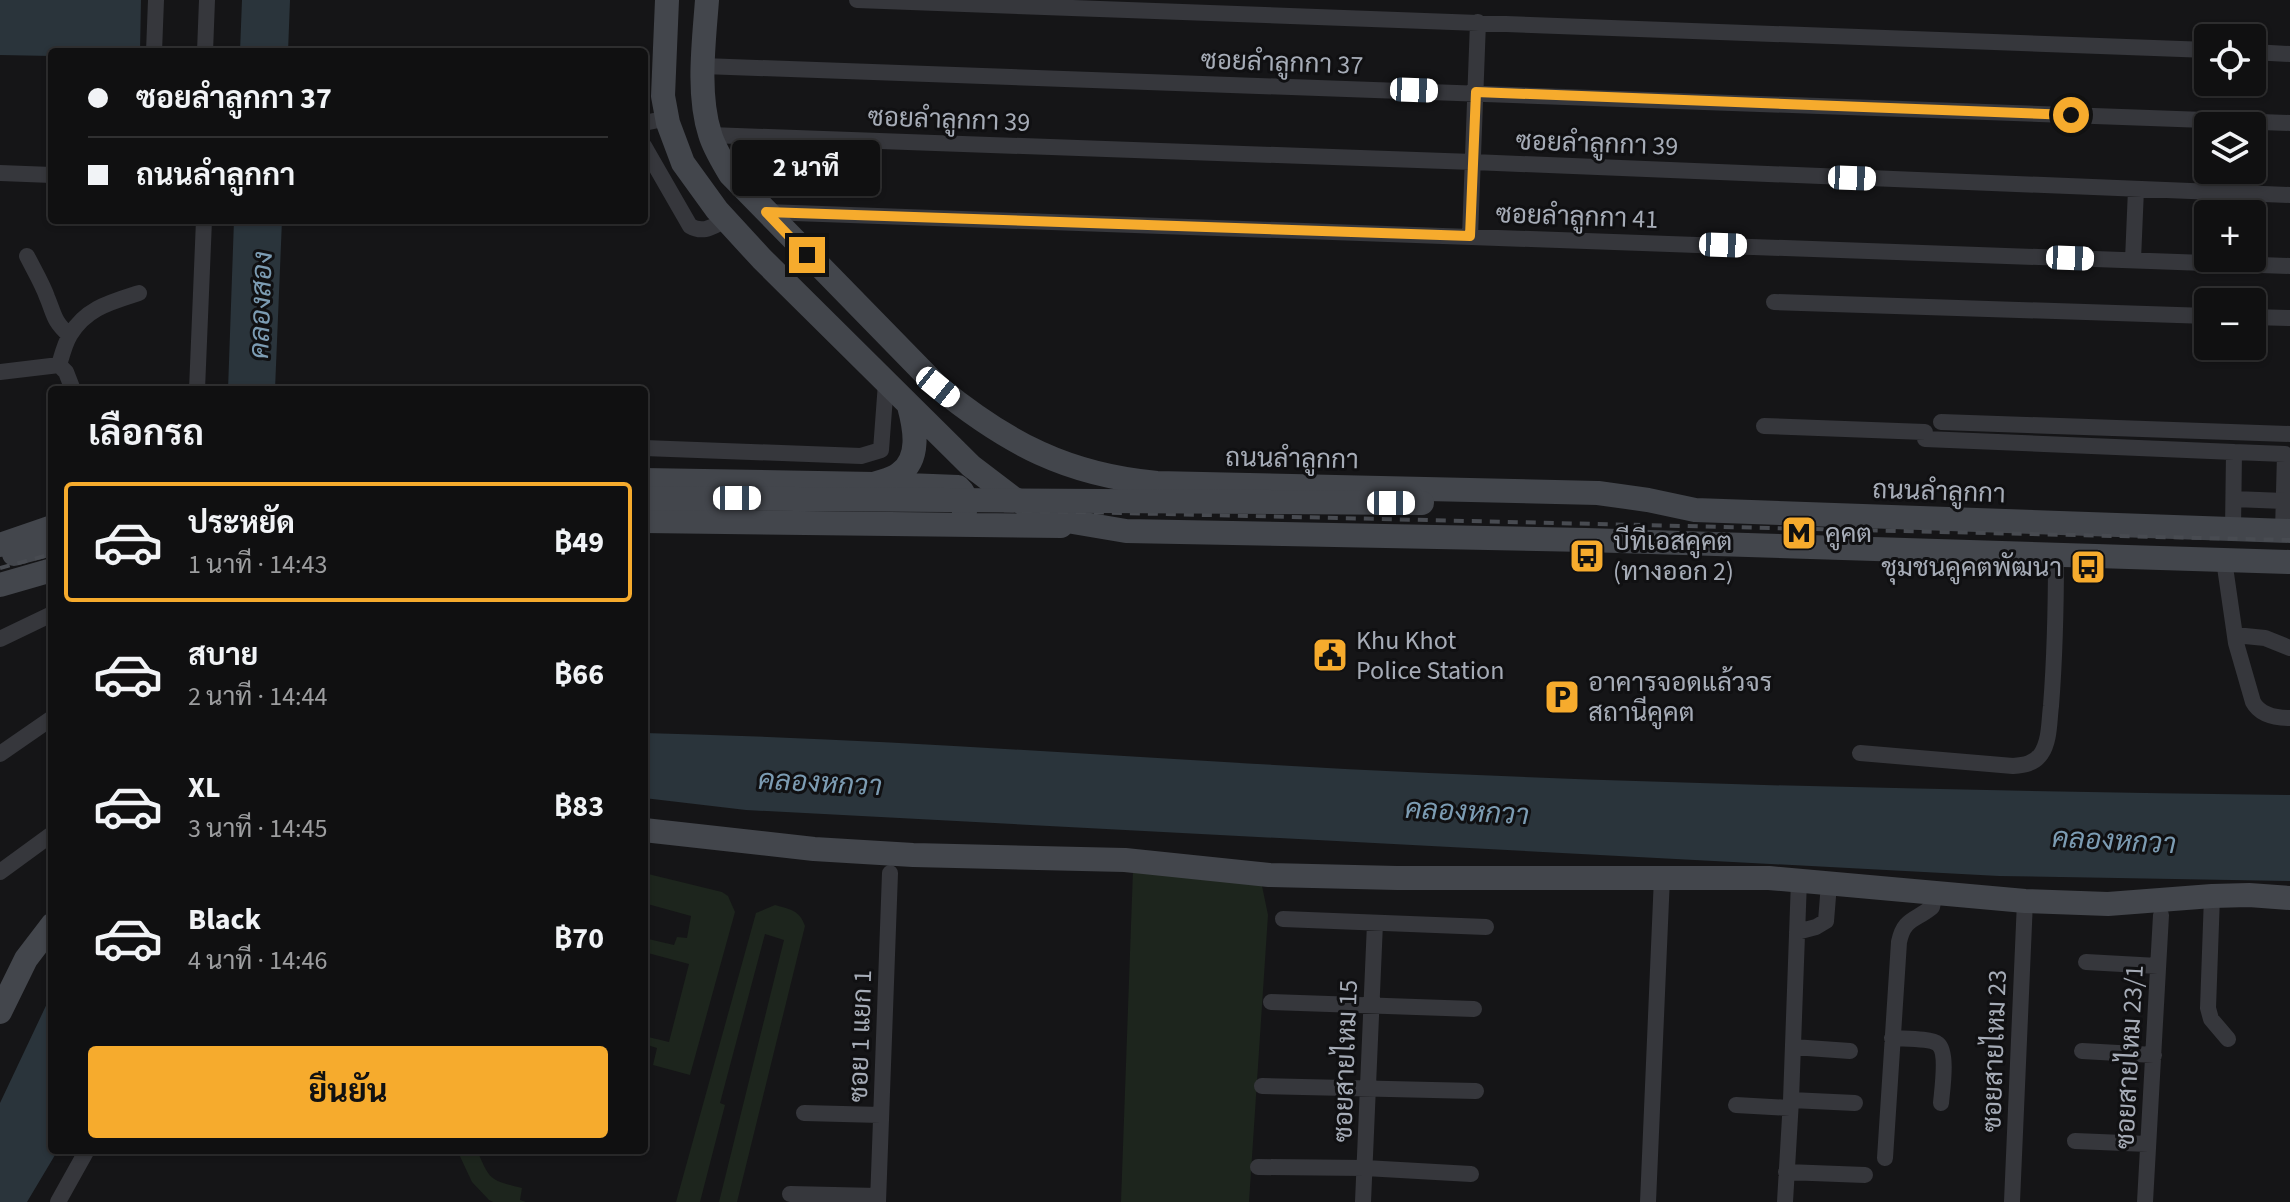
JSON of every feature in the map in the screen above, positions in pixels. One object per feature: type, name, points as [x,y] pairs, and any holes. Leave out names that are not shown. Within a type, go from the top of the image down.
[{"type":"main road","points":[[667,0],[663,96],[656,120],[673,140],[696,183],[762,259],[971,466],[1013,498],[1061,520],[1091,527]]},
{"type":"main road","name":"ถนนลำลูกกา","points":[[707,0],[703,66],[705,111],[710,135],[730,174],[938,387],[1007,437],[1063,464],[1122,480],[1598,493],[1695,510]]},
{"type":"main road","points":[[874,484],[901,474],[913,453],[915,426],[909,406]]},
{"type":"main road","points":[[648,500],[874,484],[958,487],[965,493],[967,509],[963,519],[947,525]]},
{"type":"main road","points":[[648,500],[947,525],[1586,540],[2290,562]]},
{"type":"main road","name":"ถนนลำลูกกา","points":[[648,500],[1422,503],[2287,531]]},
{"type":"main road","points":[[0,545],[48,528]]},
{"type":"main road","points":[[0,557],[48,545]]},
{"type":"main road","points":[[0,585],[48,571]]},
{"type":"main road","points":[[648,830],[814,849],[913,855],[1125,860],[1269,875],[1799,880],[2025,901],[2108,904],[2212,896],[2290,898]]},
{"type":"main road","points":[[0,1012],[26,959],[48,930]]},
{"type":"street","points":[[154,48],[156,0]]},
{"type":"street","points":[[205,48],[207,0]]},
{"type":"street","points":[[857,0],[2194,49]]},
{"type":"street","points":[[1470,236],[1478,22]]},
{"type":"street","points":[[2266,53],[2290,54]]},
{"type":"street","name":"ซอยลำลูกกา 37","points":[[703,66],[2290,123]]},
{"type":"street","name":"ซอยลำลูกกา 39","points":[[710,135],[2290,195]]},
{"type":"street","points":[[648,153],[690,226],[706,230],[726,220]]},
{"type":"street","points":[[0,173],[48,175]]},
{"type":"street","points":[[2133,260],[2136,189]]},
{"type":"street","name":"ซอยลำลูกกา 41","points":[[766,212],[2290,266]]},
{"type":"street","points":[[197,386],[204,224]]},
{"type":"street","points":[[27,256],[57,324],[69,335]]},
{"type":"street","points":[[59,365],[69,335],[84,317],[101,305],[139,293]]},
{"type":"street","points":[[1774,302],[2194,316]]},
{"type":"street","points":[[2266,317],[2290,318]]},
{"type":"street","points":[[0,372],[59,365]]},
{"type":"street","points":[[59,365],[66,372],[71,386]]},
{"type":"street","points":[[648,448],[861,456],[881,450],[886,383]]},
{"type":"street","points":[[1941,422],[2284,434],[2277,454]]},
{"type":"street","points":[[1764,426],[1925,432],[1925,439],[2285,454],[2287,531]]},
{"type":"street","points":[[2233,529],[2234,452]]},
{"type":"street","points":[[2234,499],[2284,501]]},
{"type":"street","points":[[1860,753],[2013,766],[2028,764],[2038,758],[2048,732],[2056,649],[2056,555]]},
{"type":"street","points":[[2224,560],[2235,635],[2245,679],[2257,710],[2290,718]]},
{"type":"street","points":[[0,639],[48,616]]},
{"type":"street","points":[[2235,635],[2265,638],[2290,648]]},
{"type":"street","points":[[0,754],[48,721]]},
{"type":"street","points":[[0,872],[48,837]]},
{"type":"street","name":"ซอย 1 แยก 1","points":[[878,1199],[890,873]]},
{"type":"street","points":[[1648,1202],[1662,877]]},
{"type":"street","points":[[1785,1202],[1799,880]]},
{"type":"street","points":[[1797,932],[1826,921],[1829,884]]},
{"type":"street","points":[[1885,1158],[1899,942],[1907,922],[1932,907],[1935,893]]},
{"type":"street","points":[[2212,896],[2208,1008],[2211,1019],[2228,1039]]},
{"type":"street","name":"ซอยสายไหม 23","points":[[2012,1202],[2025,901]]},
{"type":"street","name":"ซอยสายไหม 23/1","points":[[2145,1202],[2161,915]]},
{"type":"street","points":[[1283,919],[1486,927]]},
{"type":"street","name":"ซอยสายไหม 15","points":[[1363,1202],[1375,923]]},
{"type":"street","points":[[2086,962],[2158,966]]},
{"type":"street","points":[[1271,1002],[1474,1009]]},
{"type":"street","points":[[1892,1038],[1938,1044],[1944,1058],[1941,1103]]},
{"type":"street","points":[[1793,1047],[1850,1051]]},
{"type":"street","points":[[2082,1051],[2154,1055]]},
{"type":"street","points":[[1262,1086],[1476,1091]]},
{"type":"street","points":[[1736,1105],[1855,1103]]},
{"type":"street","points":[[804,1113],[881,1115]]},
{"type":"street","points":[[2075,1141],[2148,1144]]},
{"type":"street","points":[[58,1202],[85,1154]]},
{"type":"street","points":[[1258,1167],[1365,1168],[1471,1174]]},
{"type":"street","points":[[1786,1172],[1865,1175]]},
{"type":"street","points":[[790,1194],[878,1199]]},
{"type":"shaded area","points":[[1133,870],[1261,881],[1268,915],[1249,1202],[1121,1202]]},
{"type":"shaded area","points":[[648,874],[722,892],[728,896],[735,912],[690,1075],[653,1065],[657,1048],[648,1045],[648,1037],[669,1042],[689,964],[648,953],[648,939],[674,945],[677,937],[687,938],[691,916],[648,904]]},
{"type":"shaded area","points":[[775,905],[797,913],[805,926],[737,1202],[719,1202],[784,940],[765,934],[720,1103],[725,1105],[700,1202],[676,1202],[756,913]]},
{"type":"shaded area","points":[[459,1154],[479,1154],[492,1178],[522,1188],[520,1200],[526,1202],[493,1202],[472,1182]]},
{"type":"water","points":[[0,0],[141,0],[140,48],[48,48],[48,56],[0,55]]},
{"type":"water","points":[[242,0],[290,0],[288,48],[240,48]]},
{"type":"water","name":"คลองสอง","points":[[234,224],[282,224],[275,386],[228,386]]},
{"type":"water","name":"คลองหกวา","points":[[648,733],[840,740],[1537,778],[2290,795],[2290,881],[1999,876],[746,810],[648,798]]},
{"type":"water","points":[[48,1001],[48,1154],[56,1154],[27,1202],[0,1202],[0,1103]]},
{"type":"railway","points":[[648,502],[2290,540]]},
{"type":"railway","points":[[0,568],[48,555]]},
{"type":"place","name":"คูคต","points":[[1799,533]]},
{"type":"place","name":"บีทีเอสคูคต (ทางออก 2)","points":[[1587,556]]},
{"type":"place","name":"ชุมชนคูคตพัฒนา","points":[[2088,567]]},
{"type":"place","name":"Khu Khot Police Station","points":[[1330,655]]},
{"type":"place","name":"อาคารจอดแล้วจร สถานีคูคต","points":[[1562,697]]},
{"type":"route","points":[[807,255],[766,212],[1470,236],[1476,92],[2071,115]]}]
